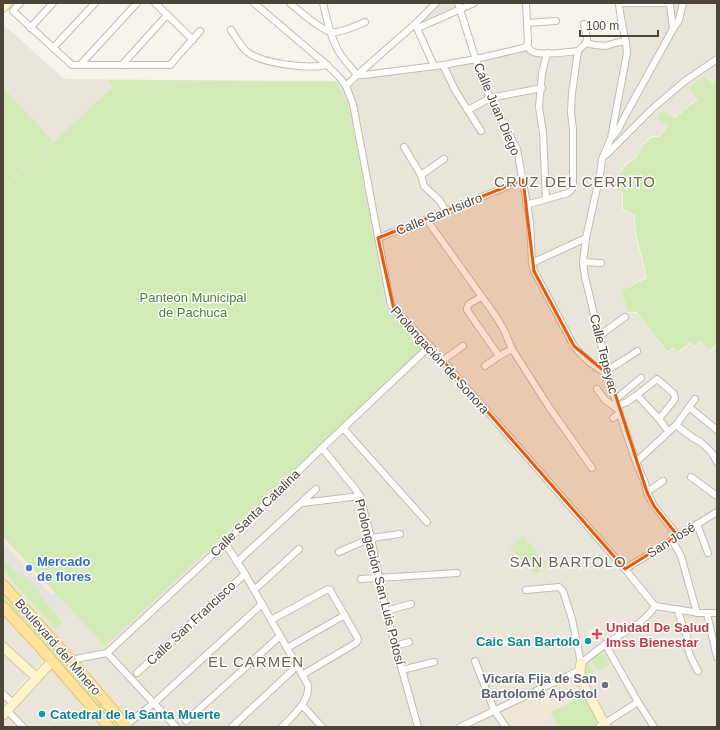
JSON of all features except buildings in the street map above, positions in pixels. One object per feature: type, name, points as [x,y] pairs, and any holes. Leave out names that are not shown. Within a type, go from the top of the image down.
[{"type":"main road","name":"Boulevard del Minero","points":[[3,585],[127,726]]},
{"type":"main road","name":"Boulevard del Minero","points":[[3,606],[109,727]]},
{"type":"street","points":[[3,7],[7,3]]},
{"type":"street","points":[[20,3],[13,11],[72,65],[170,65],[200,31]]},
{"type":"street","points":[[30,28],[53,3]]},
{"type":"street","points":[[53,48],[95,3]]},
{"type":"street","points":[[80,65],[138,3]]},
{"type":"street","points":[[155,3],[193,40]]},
{"type":"street","name":"Prolongación de Sonora","points":[[254,3],[327,65],[346,86],[353,104],[391,306],[430,346],[625,569],[655,606]]},
{"type":"street","points":[[290,3],[320,27],[331,32],[353,28],[365,22]]},
{"type":"street","points":[[323,3],[331,32],[339,52],[356,75]]},
{"type":"street","points":[[346,86],[356,75],[416,26],[436,3]]},
{"type":"street","points":[[416,26],[459,6],[474,3]]},
{"type":"street","points":[[526,3],[527,46],[530,51],[547,54],[578,51]]},
{"type":"street","points":[[619,3],[670,5],[673,29]]},
{"type":"street","name":"Calle Tepeyac","points":[[619,3],[619,12],[627,53],[611,138],[602,158],[586,238],[584,277],[608,372],[636,462],[645,483],[647,492],[674,539],[717,657]]},
{"type":"street","points":[[611,138],[618,130],[679,20],[683,3]]},
{"type":"street","name":"Calle Juan Diego","points":[[459,6],[490,98],[517,149],[530,221],[532,263],[534,272],[574,346],[580,354],[601,371],[608,372]]},
{"type":"street","points":[[122,65],[167,15]]},
{"type":"street","points":[[527,23],[556,21]]},
{"type":"street","points":[[526,205],[568,193],[572,189],[573,130],[571,113],[578,51],[586,43],[587,38],[584,24]]},
{"type":"street","points":[[416,26],[434,66]]},
{"type":"street","points":[[231,30],[245,51],[257,58],[282,64],[319,67],[327,65]]},
{"type":"street","points":[[586,43],[606,46],[626,42]]},
{"type":"street","points":[[356,75],[476,60],[527,46]]},
{"type":"street","points":[[546,199],[543,133],[539,107],[542,88],[542,73],[547,54]]},
{"type":"street","points":[[602,158],[685,80],[717,59]]},
{"type":"street","points":[[443,65],[455,90],[481,131]]},
{"type":"street","points":[[468,110],[490,98],[542,88]]},
{"type":"street","points":[[404,147],[421,175],[424,186],[440,201],[446,212]]},
{"type":"street","points":[[421,175],[444,159]]},
{"type":"street","name":"Calle San Isidro","points":[[378,238],[523,180]]},
{"type":"street","points":[[430,218],[481,297],[495,315],[504,330],[512,349],[548,407],[592,468]]},
{"type":"street","points":[[532,263],[586,238]]},
{"type":"street","points":[[584,262],[601,263]]},
{"type":"street","points":[[481,297],[469,304],[467,310],[499,356]]},
{"type":"street","points":[[599,336],[626,317]]},
{"type":"street","name":"Calle Santa Catalina","points":[[107,653],[225,543],[322,448],[430,346]]},
{"type":"street","points":[[442,361],[463,346]]},
{"type":"street","points":[[485,366],[512,349]]},
{"type":"street","points":[[608,372],[624,359],[630,357],[638,351]]},
{"type":"street","points":[[613,418],[618,407],[641,378]]},
{"type":"street","points":[[618,407],[637,396],[657,379],[674,394],[675,399],[659,419]]},
{"type":"street","points":[[596,389],[605,400],[618,407]]},
{"type":"street","points":[[637,396],[659,419],[668,431]]},
{"type":"street","points":[[636,462],[676,425],[695,400]]},
{"type":"street","points":[[689,407],[717,430]]},
{"type":"street","points":[[676,425],[712,452],[717,462]]},
{"type":"street","points":[[344,428],[427,522]]},
{"type":"street","points":[[712,452],[717,447]]},
{"type":"street","name":"Prolongación San Luis Potosí","points":[[322,448],[360,496],[380,577],[386,611],[418,727]]},
{"type":"street","points":[[691,477],[717,496]]},
{"type":"street","points":[[647,492],[663,481]]},
{"type":"street","points":[[237,562],[316,489]]},
{"type":"street","points":[[301,503],[360,496]]},
{"type":"street","name":"San José","points":[[625,569],[717,512]]},
{"type":"street","points":[[697,524],[708,553]]},
{"type":"street","points":[[339,552],[371,538],[400,534]]},
{"type":"street","points":[[225,543],[245,574],[308,685],[308,691],[302,705],[282,727]]},
{"type":"street","points":[[254,590],[300,549]]},
{"type":"street","points":[[361,579],[458,573]]},
{"type":"street","name":"Calle San Francisco","points":[[137,673],[245,574]]},
{"type":"street","points":[[526,590],[559,587],[563,590],[572,619],[580,666],[580,678],[603,726],[638,702]]},
{"type":"street","points":[[271,620],[328,589],[345,615],[358,640],[356,643],[302,675]]},
{"type":"street","points":[[127,726],[262,604]]},
{"type":"street","points":[[386,611],[411,604]]},
{"type":"street","points":[[460,727],[580,666],[605,644],[644,620],[655,606],[702,613],[717,613]]},
{"type":"street","points":[[677,610],[687,637],[687,648],[698,671]]},
{"type":"street","points":[[287,648],[345,615]]},
{"type":"street","points":[[186,721],[280,636]]},
{"type":"street","points":[[395,646],[409,642]]},
{"type":"street","points":[[605,644],[654,727]]},
{"type":"street","points":[[3,647],[37,678]]},
{"type":"street","points":[[70,660],[107,653],[176,727]]},
{"type":"street","points":[[8,709],[52,661]]},
{"type":"street","points":[[475,661],[494,710],[506,727]]},
{"type":"street","points":[[402,670],[434,662]]},
{"type":"street","points":[[232,727],[297,666]]},
{"type":"street","points":[[3,694],[8,709],[23,727]]},
{"type":"street","points":[[302,705],[322,727]]},
{"type":"highlighted area","points":[[523,180],[534,271],[574,346],[609,375],[647,492],[654,506],[678,536],[625,569],[430,346],[394,310],[378,238]]},
{"type":"shaded area","points":[[437,3],[473,3],[418,28],[416,24]]},
{"type":"shaded area","name":"SAN BARTOLO","points":[[618,3],[717,3],[717,79],[712,82],[704,76],[688,88],[698,98],[675,117],[663,110],[656,116],[667,126],[659,136],[651,136],[644,143],[637,156],[626,163],[618,174],[615,190],[622,192],[622,210],[634,215],[635,233],[646,277],[621,291],[628,313],[637,313],[667,353],[673,348],[679,353],[691,343],[694,347],[701,342],[710,352],[717,344],[717,446],[714,452],[717,447],[717,727],[119,727],[3,596],[3,24],[64,79],[340,81],[346,83],[359,76],[527,49],[536,54],[578,51],[587,44],[625,44]]},
{"type":"shaded area","name":"Mercado de flores","points":[[3,537],[55,593],[52,595],[3,542]]},
{"type":"shaded area","points":[[3,544],[51,596],[55,593],[64,603],[55,612],[35,587],[22,574],[19,576],[3,559]]},
{"type":"shaded area","points":[[3,613],[43,656],[43,659],[42,662],[3,705]]},
{"type":"shaded area","points":[[53,667],[104,727],[3,727],[3,721]]},
{"type":"shaded area","points":[[578,672],[587,694],[551,712],[553,716],[541,722],[544,727],[510,727],[500,713],[541,693],[540,689]]},
{"type":"green space","points":[[704,76],[712,83],[717,79],[717,343],[709,351],[701,341],[694,346],[691,342],[678,352],[673,347],[667,352],[637,312],[628,312],[621,291],[647,278],[636,233],[635,215],[623,209],[623,192],[615,190],[619,174],[627,164],[637,157],[644,144],[652,137],[659,137],[668,126],[656,117],[663,110],[675,118],[698,99],[688,88]]},
{"type":"green space","name":"Panteón Municipal de Pachuca","points":[[108,80],[336,82],[349,107],[386,308],[425,348],[105,646],[3,536],[3,189],[113,87]]},
{"type":"green space","points":[[3,88],[53,141],[3,188]]},
{"type":"green space","points":[[523,536],[548,564],[535,575],[510,547]]},
{"type":"green space","points":[[3,559],[19,576],[22,574],[35,587],[62,623],[56,629],[3,570]]},
{"type":"green space","points":[[3,595],[26,617],[123,727],[114,727],[59,662],[3,600]]},
{"type":"green space","points":[[601,650],[610,664],[598,670],[590,658]]},
{"type":"green space","points":[[587,661],[594,672],[584,678],[581,668]]},
{"type":"green space","points":[[587,694],[602,721],[591,727],[559,727],[551,712]]},
{"type":"place","name":"Mercado de flores","points":[[29,568]]},
{"type":"place","name":"Unidad De Salud Imss Bienestar","points":[[597,634]]},
{"type":"place","name":"Caic San Bartolo","points":[[588,641]]},
{"type":"place","name":"Vicaría Fija de San Bartolomé Apóstol","points":[[605,685]]},
{"type":"place","name":"Catedral de la Santa Muerte","points":[[42,714]]},
{"type":"district","name":"CRUZ DEL CERRITO","points":[[575,181]]},
{"type":"district","name":"SAN BARTOLO","points":[[568,561]]},
{"type":"district","name":"EL CARMEN","points":[[256,661]]}]
